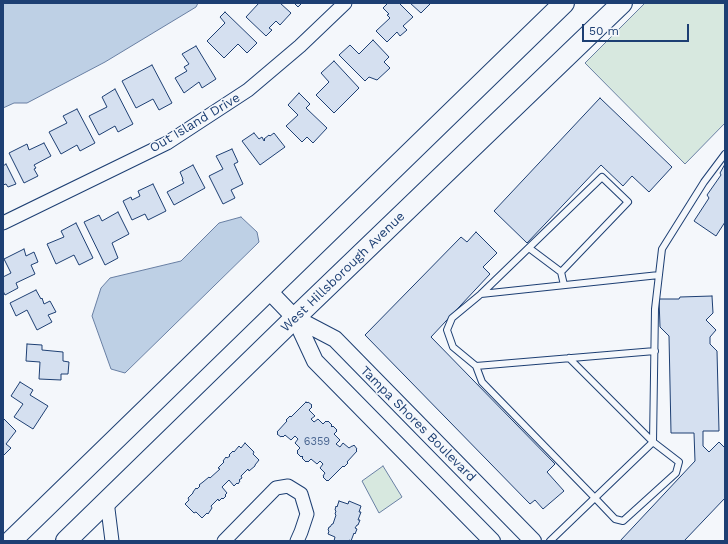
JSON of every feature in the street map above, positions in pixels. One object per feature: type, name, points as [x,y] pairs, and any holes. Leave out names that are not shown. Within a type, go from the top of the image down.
[{"type":"main road","points":[[11,541],[564,3]]},
{"type":"main road","name":"West Hillsborough Avenue","points":[[66,541],[622,3]]},
{"type":"street","name":"Out Island Drive","points":[[3,223],[167,143],[248,90],[300,46],[344,3]]},
{"type":"street","name":"Tampa Shores Boulevard","points":[[269,290],[295,318],[315,362],[492,541]]},
{"type":"street","name":"Tampa Shores Boulevard","points":[[295,318],[335,339],[533,541]]},
{"type":"street","points":[[224,541],[276,488],[288,486],[301,494],[307,514],[297,541]]},
{"type":"street","points":[[106,501],[112,541]]},
{"type":"lane","points":[[550,541],[653,442],[655,309],[662,249],[704,182],[725,154]]},
{"type":"lane","points":[[561,272],[628,202],[602,177],[481,294],[452,318],[447,330],[453,347],[476,366],[482,382],[615,519],[623,521],[676,473],[679,462],[653,442],[569,358]]},
{"type":"lane","points":[[528,248],[561,272],[564,285]]},
{"type":"lane","points":[[481,294],[659,276]]},
{"type":"lane","points":[[476,366],[655,351]]},
{"type":"shaded area","points":[[645,3],[725,3],[725,123],[685,164],[585,63]]},
{"type":"shaded area","points":[[383,466],[402,497],[379,513],[362,481]]},
{"type":"water","points":[[3,3],[198,3],[196,7],[105,62],[27,103],[14,103],[3,108]]},
{"type":"water","points":[[241,217],[257,232],[259,242],[125,373],[111,369],[92,316],[101,288],[110,278],[181,261],[219,223]]},
{"type":"building","points":[[259,3],[280,3],[291,13],[280,25],[276,21],[269,28],[272,30],[266,36],[246,17]]},
{"type":"building","points":[[294,3],[302,3],[298,7]]},
{"type":"building","points":[[388,3],[399,3],[413,17],[403,26],[407,30],[400,36],[397,32],[387,42],[376,31],[390,18],[387,15],[389,14],[383,8]]},
{"type":"building","points":[[410,3],[431,3],[421,13]]},
{"type":"building","points":[[225,12],[257,43],[247,53],[238,44],[224,58],[207,41],[225,23],[220,17]]},
{"type":"building","points":[[373,40],[389,57],[384,62],[390,68],[377,80],[369,77],[365,81],[339,55],[350,45],[359,54]]},
{"type":"building","points":[[196,46],[216,79],[202,88],[199,82],[184,93],[175,78],[187,71],[184,67],[189,64],[182,54]]},
{"type":"building","points":[[334,61],[359,88],[334,113],[316,95],[329,82],[321,73]]},
{"type":"building","points":[[152,65],[172,103],[159,110],[153,99],[136,108],[122,81]]},
{"type":"building","points":[[115,89],[133,124],[118,132],[115,126],[99,135],[89,116],[107,107],[102,97]]},
{"type":"building","points":[[299,93],[310,104],[306,108],[327,128],[313,143],[307,137],[302,142],[286,126],[298,115],[288,105]]},
{"type":"building","points":[[600,98],[672,167],[649,192],[632,176],[623,186],[601,165],[527,243],[494,211]]},
{"type":"building","points":[[77,109],[95,143],[80,151],[77,145],[61,154],[49,132],[67,123],[63,116]]},
{"type":"building","points":[[254,133],[259,139],[262,137],[264,141],[264,139],[269,135],[270,136],[274,133],[285,147],[260,165],[242,141]]},
{"type":"building","points":[[44,143],[51,156],[34,165],[36,168],[34,169],[38,176],[24,183],[9,153],[27,144],[29,150]]},
{"type":"building","points":[[232,149],[238,162],[234,164],[243,184],[231,190],[235,198],[223,204],[209,176],[223,169],[216,156]]},
{"type":"building","points":[[6,164],[16,184],[8,187],[6,184],[3,185],[3,166]]},
{"type":"building","points":[[725,164],[725,222],[716,236],[694,221],[709,198],[707,195],[721,175],[720,173]]},
{"type":"building","points":[[193,165],[205,188],[174,205],[167,192],[184,183],[180,172]]},
{"type":"building","points":[[153,184],[166,211],[148,220],[145,214],[132,220],[123,201],[131,197],[132,200],[140,196],[138,191]]},
{"type":"building","points":[[118,212],[129,234],[112,243],[118,258],[105,265],[84,222],[99,215],[102,221]]},
{"type":"building","points":[[76,223],[93,258],[79,265],[74,255],[56,264],[47,244],[64,237],[61,231]]},
{"type":"building","points":[[476,232],[497,253],[483,267],[490,274],[431,337],[555,464],[547,472],[564,491],[543,509],[535,500],[530,504],[365,335],[461,237],[467,242]]},
{"type":"building","points":[[24,249],[26,256],[34,252],[38,262],[31,265],[35,274],[16,283],[18,288],[5,295],[3,291],[3,277],[11,273],[4,259]]},
{"type":"building","points":[[36,290],[41,299],[42,298],[44,304],[50,301],[56,312],[48,315],[52,322],[37,330],[27,310],[16,316],[10,303]]},
{"type":"building","points":[[712,296],[713,313],[706,320],[716,330],[710,337],[710,344],[717,351],[719,431],[703,431],[703,446],[709,452],[719,442],[725,448],[725,498],[684,541],[620,541],[695,461],[694,433],[671,433],[669,336],[660,327],[659,299]]},
{"type":"building","points":[[27,344],[42,345],[42,350],[63,352],[63,361],[69,362],[68,374],[61,374],[61,380],[39,379],[40,362],[26,361]]},
{"type":"building","points":[[20,382],[33,390],[30,395],[48,406],[33,429],[14,417],[23,404],[11,396]]},
{"type":"building","points":[[306,402],[312,405],[309,410],[315,416],[311,419],[314,422],[318,419],[323,424],[328,421],[332,427],[333,426],[337,430],[334,434],[340,440],[336,444],[340,447],[343,443],[349,448],[354,445],[357,449],[357,451],[347,462],[348,463],[328,481],[323,477],[325,473],[320,468],[323,464],[320,461],[317,464],[311,459],[306,462],[302,456],[301,457],[297,453],[300,448],[295,443],[298,439],[295,436],[291,440],[285,435],[281,437],[277,434],[277,432],[287,421],[286,420]]},
{"type":"building","points":[[3,418],[16,431],[6,444],[11,448],[3,456]]},
{"type":"building","points":[[245,443],[254,452],[253,454],[259,460],[255,466],[249,471],[248,469],[241,476],[242,478],[239,480],[240,481],[238,484],[237,483],[234,486],[229,480],[222,487],[227,493],[225,495],[226,496],[219,501],[218,499],[211,506],[212,508],[208,514],[207,513],[202,518],[196,512],[194,513],[185,504],[189,500],[188,498],[196,488],[197,489],[200,486],[199,485],[220,469],[218,468],[224,462],[223,461],[226,457],[227,458],[230,456],[229,455],[239,446],[241,448]]},
{"type":"building","points":[[339,501],[348,504],[349,501],[361,506],[359,512],[361,512],[358,520],[360,520],[355,528],[357,529],[351,541],[334,541],[335,537],[328,534],[329,527],[333,524],[336,515],[335,510]]}]
